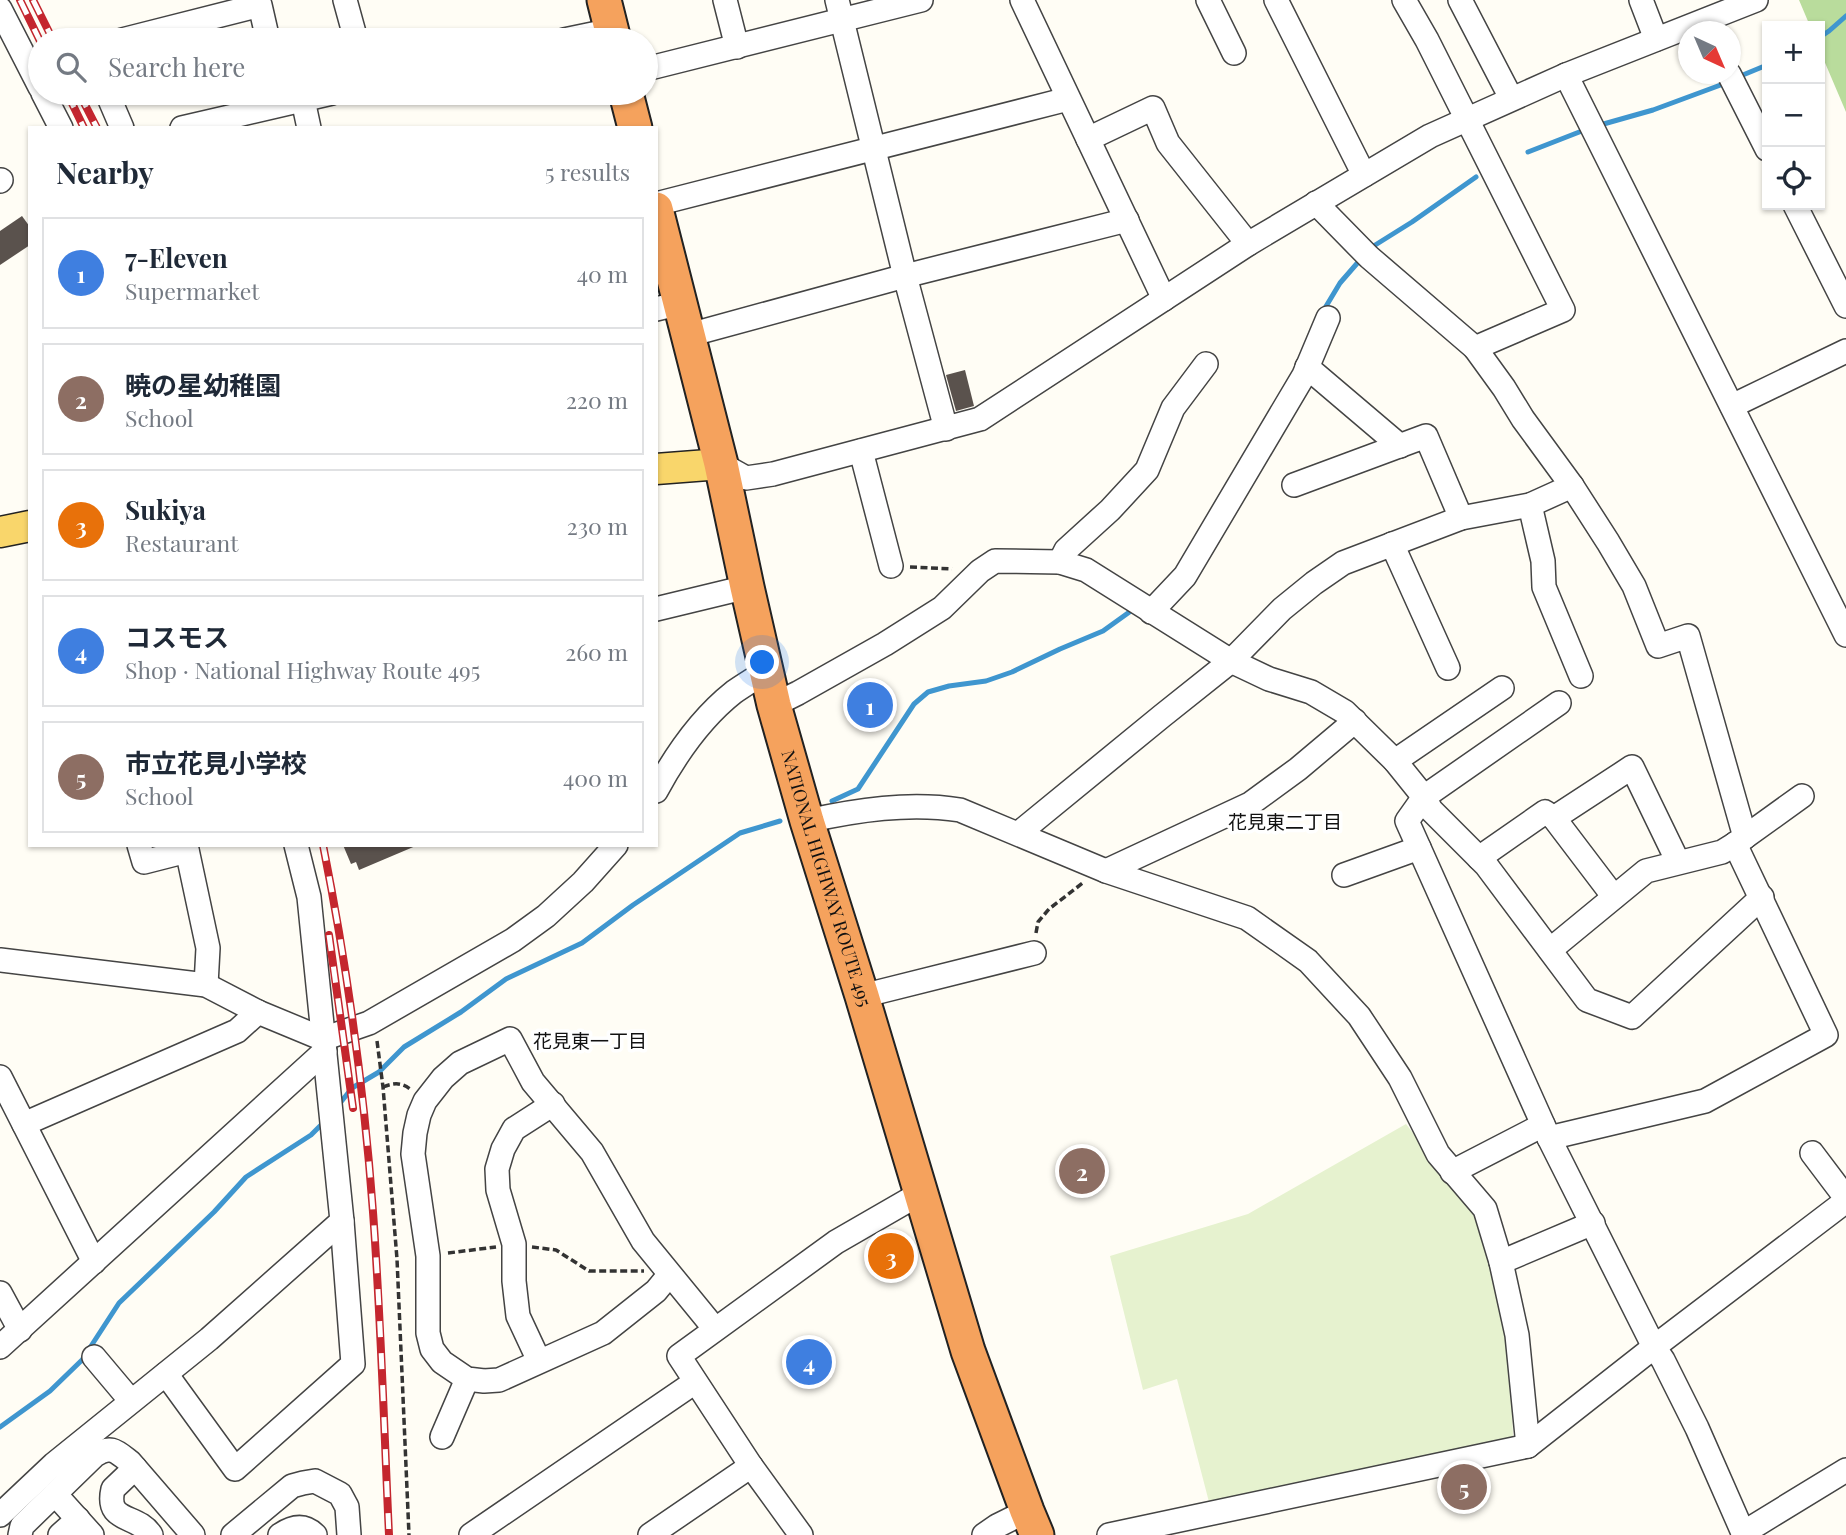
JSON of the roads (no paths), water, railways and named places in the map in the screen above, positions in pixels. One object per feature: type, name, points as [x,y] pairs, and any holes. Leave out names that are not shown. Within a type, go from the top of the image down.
[{"type":"highway","points":[[629,105],[634,126]]},
{"type":"highway","name":"NATIONAL HIGHWAY ROUTE 495","points":[[658,221],[669,306],[689,335],[721,464],[774,705],[807,821],[968,1351],[1032,1523]]},
{"type":"main road","points":[[658,469],[721,464]]},
{"type":"main road","points":[[0,532],[28,526]]},
{"type":"street","points":[[345,0],[353,28]]},
{"type":"street","points":[[725,0],[737,47]]},
{"type":"street","points":[[658,66],[737,47],[839,10],[921,0]]},
{"type":"street","points":[[1022,0],[1164,299]]},
{"type":"street","points":[[1208,0],[1234,53]]},
{"type":"street","points":[[1276,0],[1364,176]]},
{"type":"street","points":[[1404,0],[1427,40],[1563,310],[1475,348]]},
{"type":"street","points":[[1460,0],[1511,99]]},
{"type":"street","points":[[1641,0],[1656,39]]},
{"type":"street","points":[[1716,21],[1756,0]]},
{"type":"street","points":[[165,28],[259,2],[265,28]]},
{"type":"street","points":[[0,9],[28,64]]},
{"type":"street","points":[[839,10],[946,429]]},
{"type":"street","points":[[721,464],[746,478],[773,474],[980,419],[1248,244],[1430,136],[1566,75],[1656,39],[1678,33]]},
{"type":"street","points":[[1566,75],[1846,635]]},
{"type":"street","points":[[1734,84],[1766,147]]},
{"type":"street","points":[[658,205],[1068,99]]},
{"type":"street","points":[[49,105],[60,126]]},
{"type":"street","points":[[112,105],[121,126]]},
{"type":"street","points":[[199,126],[225,123],[273,105]]},
{"type":"street","points":[[293,105],[308,126]]},
{"type":"street","points":[[1088,139],[1153,108],[1168,143],[1248,244]]},
{"type":"street","points":[[1316,203],[1369,257],[1475,348],[1608,542],[1634,586],[1658,646],[1688,636],[1740,841],[1762,897],[1826,1035],[1705,1101],[1546,1132],[1452,1172]]},
{"type":"street","points":[[1798,210],[1846,306]]},
{"type":"street","points":[[689,335],[905,276],[1127,220]]},
{"type":"street","points":[[1151,612],[1185,576],[1307,367],[1328,318]]},
{"type":"street","points":[[1732,406],[1846,351]]},
{"type":"street","points":[[1060,562],[1066,551],[1110,510],[1147,470],[1173,408],[1206,364]]},
{"type":"street","points":[[1307,367],[1400,446]]},
{"type":"street","points":[[1294,485],[1426,436],[1461,519]]},
{"type":"street","points":[[861,451],[891,566]]},
{"type":"street","points":[[1018,833],[1231,661],[1282,609],[1343,563],[1461,519],[1530,505],[1572,486]]},
{"type":"street","points":[[1530,505],[1543,561],[1544,587],[1581,676]]},
{"type":"street","points":[[1392,544],[1448,668]]},
{"type":"street","points":[[774,705],[885,644],[942,608],[980,571],[995,562],[1060,562],[1086,570],[1231,661],[1269,679],[1311,692],[1345,712],[1395,761],[1431,810],[1479,858],[1587,1000],[1632,1017],[1762,897]]},
{"type":"street","points":[[658,609],[747,587]]},
{"type":"street","points":[[658,787],[695,729],[734,692],[766,671]]},
{"type":"street","points":[[1395,761],[1502,688]]},
{"type":"street","points":[[1559,703],[1424,797],[1407,821],[1546,1132],[1697,1427],[1744,1534],[1846,1470]]},
{"type":"street","points":[[1107,871],[1250,804],[1298,769],[1355,721]]},
{"type":"street","points":[[1554,818],[1632,767],[1678,862]]},
{"type":"street","points":[[1550,950],[1646,871],[1722,852],[1802,796]]},
{"type":"street","points":[[807,821],[849,811],[914,806],[960,810],[1107,871],[1247,918],[1308,961],[1359,1016],[1399,1078],[1438,1154],[1485,1209],[1501,1262],[1517,1335],[1528,1446]]},
{"type":"street","points":[[1479,858],[1545,812],[1554,818],[1614,897]]},
{"type":"street","points":[[140,847],[144,862],[187,848],[208,948],[206,985]]},
{"type":"street","points":[[166,1374],[235,1469],[353,1364],[342,1221],[309,897],[296,847]]},
{"type":"street","points":[[0,1347],[324,1045],[369,1023],[513,940],[546,916],[614,847]]},
{"type":"street","points":[[1344,876],[1419,848]]},
{"type":"street","points":[[862,996],[1034,953]]},
{"type":"street","points":[[0,960],[206,985],[324,1045]]},
{"type":"street","points":[[24,1124],[237,1031],[258,1012]]},
{"type":"street","points":[[670,1275],[656,1291],[603,1333],[499,1380],[467,1379],[442,1362],[432,1349],[428,1333],[428,1256],[413,1154],[415,1133],[425,1101],[443,1078],[460,1063],[510,1039],[533,1082],[592,1152],[643,1241],[715,1329]]},
{"type":"street","points":[[0,1077],[94,1262]]},
{"type":"street","points":[[539,1361],[518,1316],[514,1244],[498,1190],[497,1169],[503,1149],[514,1129],[553,1104]]},
{"type":"street","points":[[1109,1535],[1528,1446],[1846,1200],[1812,1153]]},
{"type":"street","points":[[801,1535],[751,1466],[679,1356],[836,1242],[921,1193]]},
{"type":"street","points":[[0,1515],[54,1464],[209,1339],[342,1221]]},
{"type":"street","points":[[1501,1262],[1593,1223]]},
{"type":"street","points":[[0,1293],[20,1330]]},
{"type":"street","points":[[93,1357],[131,1401]]},
{"type":"street","points":[[442,1437],[467,1379]]},
{"type":"street","points":[[471,1535],[695,1382]]},
{"type":"street","points":[[20,1535],[22,1526],[95,1455],[110,1449],[119,1453],[135,1468],[193,1535]]},
{"type":"street","points":[[650,1535],[751,1466]]},
{"type":"street","points":[[135,1468],[113,1489],[112,1505],[123,1518],[140,1523],[151,1535]]},
{"type":"street","points":[[233,1535],[292,1486],[315,1481],[340,1494],[347,1507],[349,1535]]},
{"type":"street","points":[[55,1494],[85,1527],[60,1535]]},
{"type":"street","points":[[984,1535],[997,1526],[1032,1523]]},
{"type":"street","points":[[280,1535],[292,1528],[301,1527],[315,1535]]},
{"type":"waterway","points":[[1825,34],[1846,16]]},
{"type":"waterway","points":[[1741,76],[1762,67]]},
{"type":"waterway","points":[[1600,125],[1653,110],[1723,84]]},
{"type":"waterway","points":[[1528,152],[1587,129]]},
{"type":"waterway","points":[[1372,247],[1476,177]]},
{"type":"waterway","points":[[1322,313],[1340,283],[1360,260]]},
{"type":"waterway","points":[[832,801],[858,789],[914,704],[928,692],[986,681],[1012,672],[1103,631],[1135,608]]},
{"type":"waterway","points":[[337,1107],[352,1088],[379,1072],[404,1047],[461,1012],[506,979],[582,943],[740,833],[780,821]]},
{"type":"waterway","points":[[0,1427],[50,1391],[82,1360],[119,1303],[214,1212],[246,1177],[311,1135],[326,1120]]},
{"type":"railway","points":[[20,0],[34,28]]},
{"type":"railway","points":[[33,0],[47,28]]},
{"type":"railway","points":[[73,105],[83,126]]},
{"type":"railway","points":[[85,105],[96,126]]},
{"type":"railway","points":[[323,847],[340,936],[365,1120],[378,1293],[389,1535]]},
{"type":"railway","points":[[329,935],[353,1108]]},
{"type":"place","name":"7-Eleven","points":[[870,705]]},
{"type":"place","name":"暁の星幼稚園","points":[[1082,1171]]},
{"type":"place","name":"Sukiya","points":[[891,1256]]},
{"type":"place","name":"コスモス","points":[[809,1362]]},
{"type":"place","name":"市立花見小学校","points":[[1464,1487]]},
{"type":"district","name":"花見東二丁目","points":[[1285,822]]},
{"type":"district","name":"花見東一丁目","points":[[590,1041]]}]
